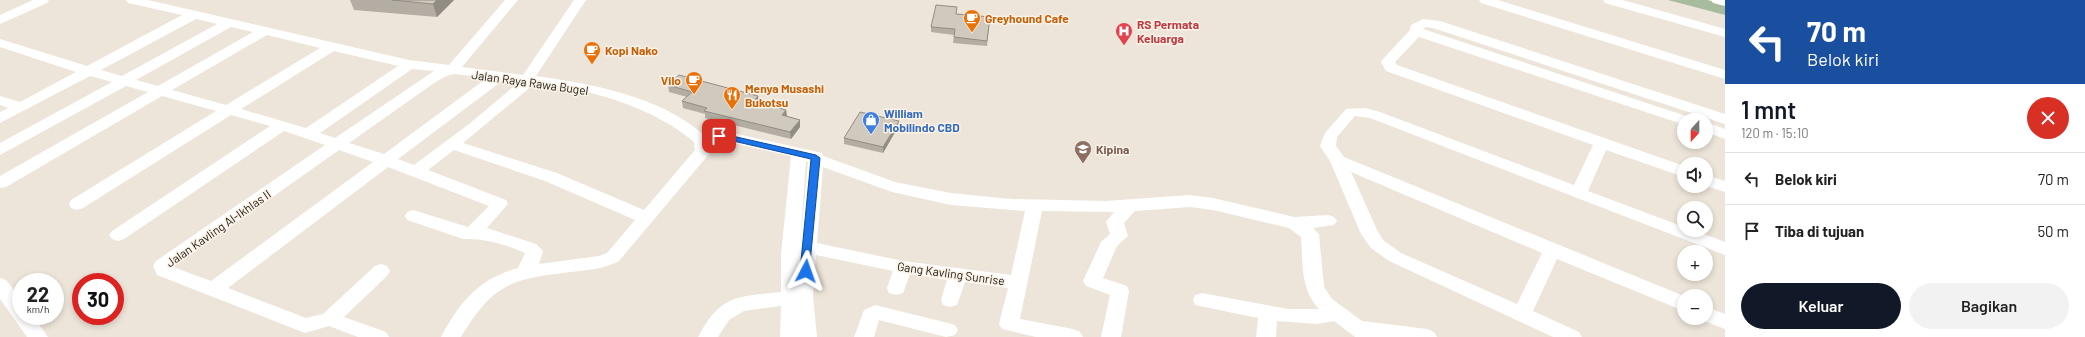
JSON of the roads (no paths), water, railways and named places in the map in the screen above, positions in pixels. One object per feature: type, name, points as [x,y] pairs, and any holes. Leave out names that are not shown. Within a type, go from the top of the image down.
[{"type":"street","points":[[0,20],[43,0]]},
{"type":"street","name":"Jalan Raya Rawa Bugel","points":[[132,0],[409,64],[498,77],[584,87],[639,104],[686,127],[700,139]]},
{"type":"street","name":"Jalan Kavling Al-Ikhlas II","points":[[329,319],[305,326],[163,270],[162,266],[432,78],[449,70],[473,47],[512,0]]},
{"type":"street","points":[[416,171],[522,87],[580,0]]},
{"type":"street","points":[[1485,0],[1725,75]]},
{"type":"street","points":[[1609,0],[1725,33]]},
{"type":"street","points":[[1649,0],[1725,22]]},
{"type":"street","points":[[1717,0],[1725,2]]},
{"type":"street","points":[[0,118],[193,15]]},
{"type":"street","points":[[0,150],[228,23]]},
{"type":"street","points":[[1677,169],[1391,68],[1388,62],[1417,31],[1416,28],[1423,23],[1435,24],[1725,119]]},
{"type":"street","points":[[0,183],[264,31]]},
{"type":"street","points":[[1417,31],[1677,118]]},
{"type":"street","points":[[0,43],[89,71],[308,134],[386,160],[500,204],[471,234]]},
{"type":"street","points":[[77,204],[230,111],[332,46]]},
{"type":"street","points":[[308,134],[409,64]]},
{"type":"street","points":[[212,290],[498,77]]},
{"type":"street","points":[[0,100],[21,107]]},
{"type":"street","points":[[1568,336],[1396,258],[1384,250],[1370,234],[1338,161],[1328,146],[1330,136],[1351,112],[1365,112],[1725,249]]},
{"type":"street","points":[[118,235],[282,126]]},
{"type":"street","points":[[1713,130],[1725,134]]},
{"type":"street","points":[[451,337],[474,302],[488,289],[502,280],[524,273],[608,261],[647,218],[703,151],[703,144],[700,139],[719,136],[807,155],[871,180],[923,194],[985,203],[1036,206],[1129,207],[1190,200],[1214,204],[1294,223],[1328,221]]},
{"type":"street","points":[[1579,193],[1602,142]]},
{"type":"street","points":[[452,144],[551,177],[647,218]]},
{"type":"street","points":[[806,337],[804,296],[807,247],[807,155]]},
{"type":"street","points":[[790,337],[790,254],[807,155]]},
{"type":"street","points":[[1338,161],[1677,301]]},
{"type":"street","points":[[1713,183],[1725,187]]},
{"type":"street","name":"Gang Kavling Sunrise","points":[[807,247],[903,267],[1018,283],[1036,206]]},
{"type":"street","points":[[1111,337],[1120,291],[1092,282],[1110,242],[1119,236],[1115,222],[1129,207]]},
{"type":"street","points":[[413,216],[463,233],[486,234],[534,251],[531,264],[524,273]]},
{"type":"street","points":[[1294,223],[1310,234],[1316,293],[1322,300],[1363,332],[1427,337]]},
{"type":"street","points":[[1522,314],[1553,249]]},
{"type":"street","points":[[896,288],[903,267]]},
{"type":"street","points":[[379,337],[329,319],[381,271]]},
{"type":"street","points":[[950,300],[958,274]]},
{"type":"street","points":[[1018,283],[1009,324],[1028,333],[1073,337]]},
{"type":"street","points":[[0,285],[12,301]]},
{"type":"street","points":[[708,337],[722,315],[740,304],[789,298]]},
{"type":"street","points":[[1202,300],[1305,317],[1338,313]]},
{"type":"street","points":[[864,337],[871,315],[875,312],[948,330]]},
{"type":"street","points":[[1266,337],[1268,312]]},
{"type":"street","points":[[1713,317],[1725,322]]},
{"type":"street","points":[[29,325],[38,337]]},
{"type":"place","name":"Greyhound Cafe","points":[[972,33]]},
{"type":"place","name":"RS Permata Keluarga","points":[[1124,46]]},
{"type":"place","name":"Kopi Nako","points":[[592,65]]},
{"type":"place","name":"Vilo","points":[[694,95]]},
{"type":"place","name":"Menya Musashi Bukotsu","points":[[732,110]]},
{"type":"place","name":"William Mobilindo CBD","points":[[871,135]]},
{"type":"place","name":"Kipina","points":[[1083,164]]}]
